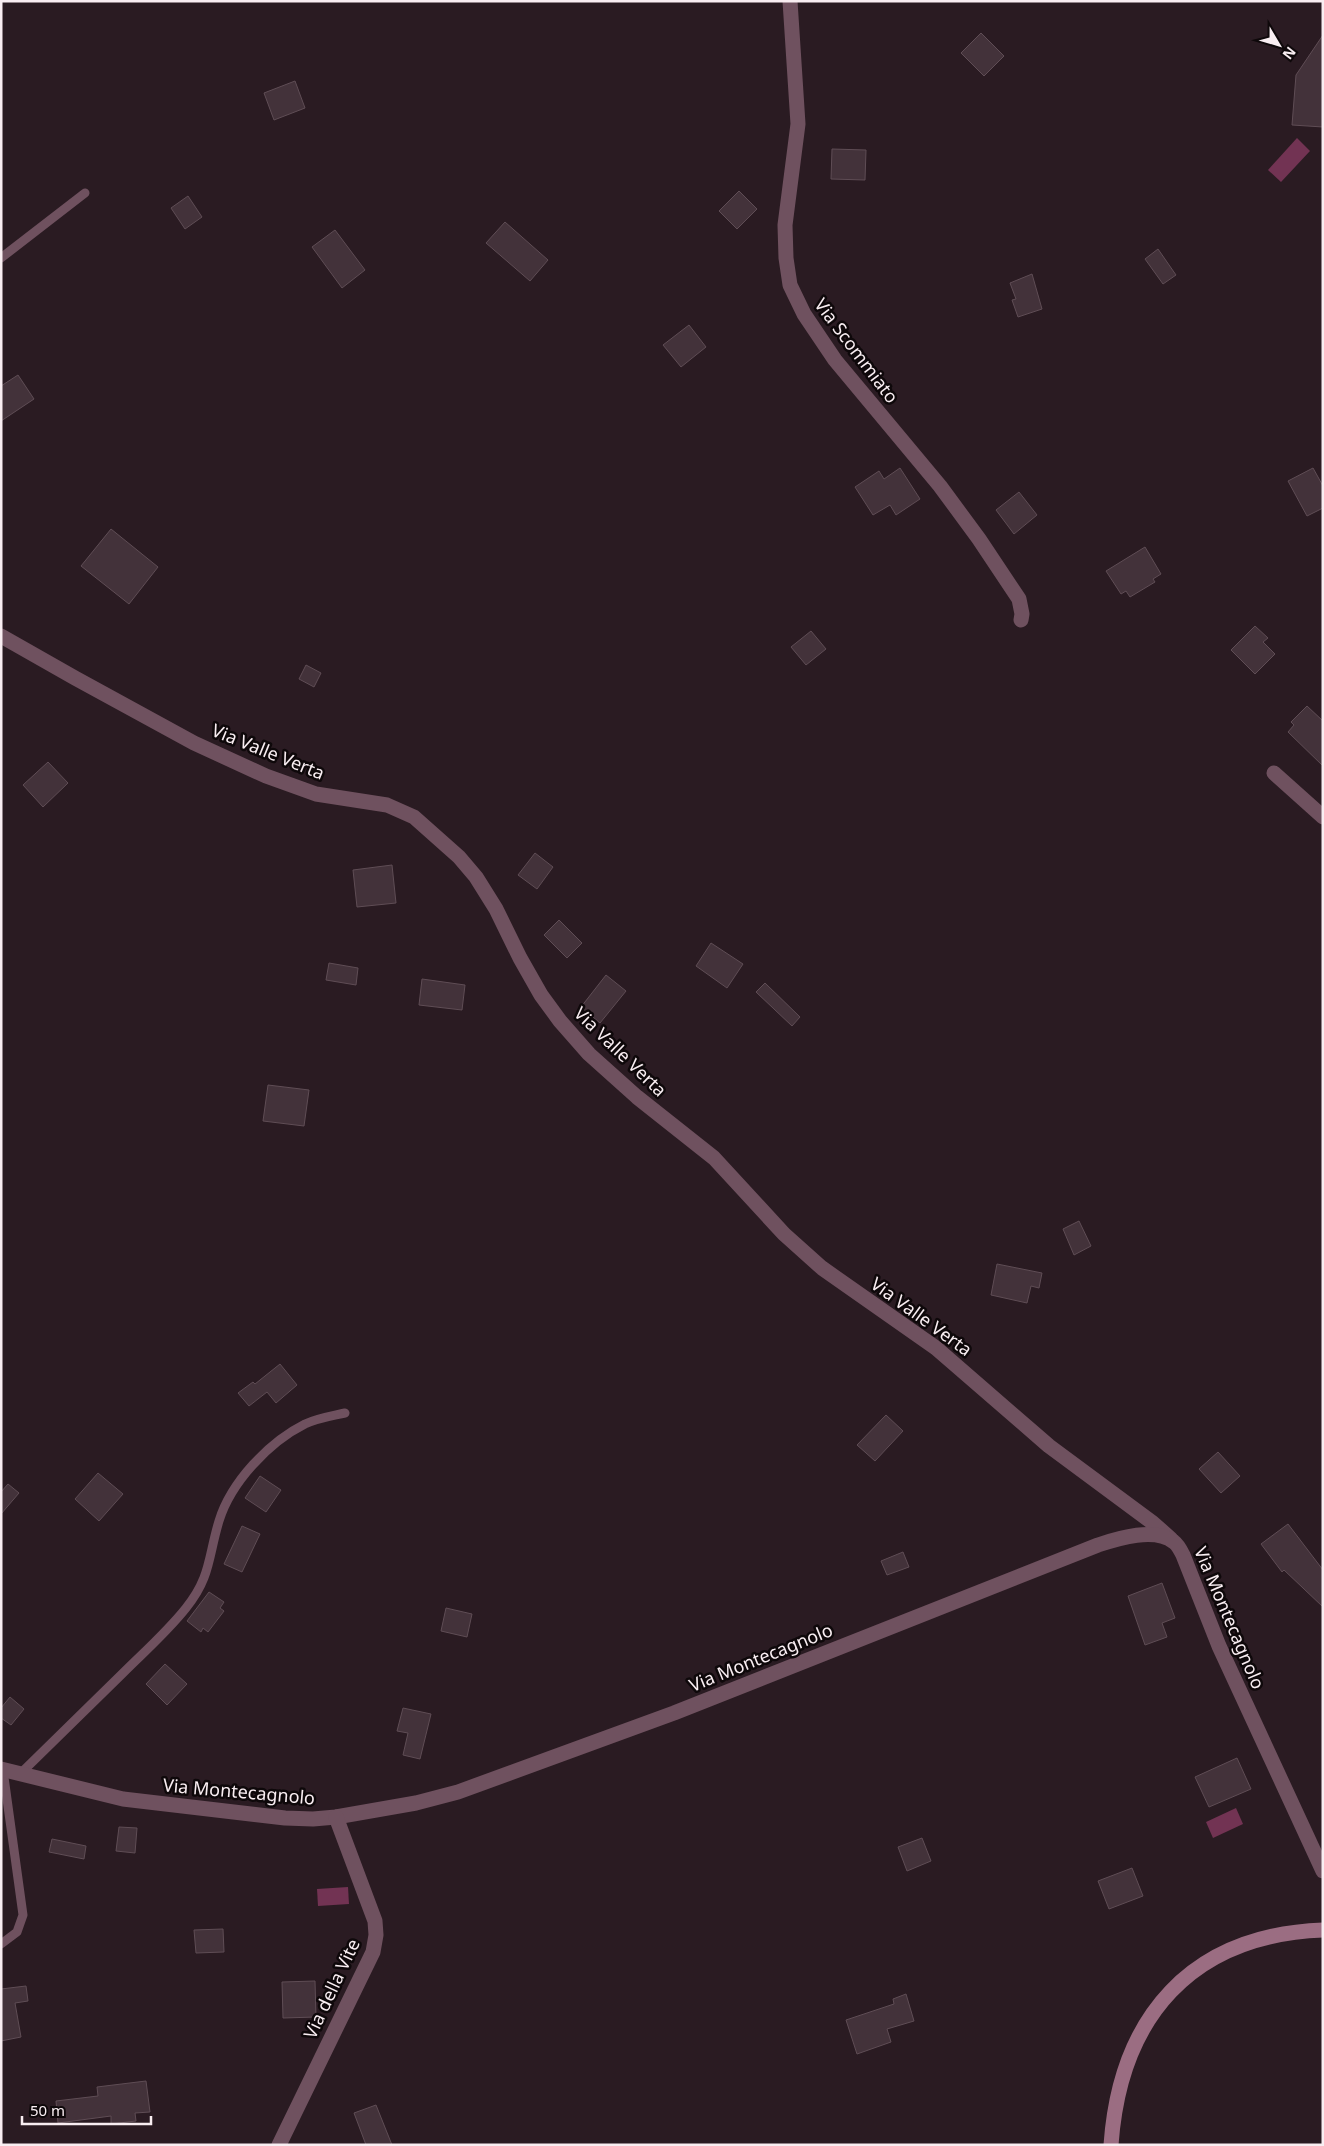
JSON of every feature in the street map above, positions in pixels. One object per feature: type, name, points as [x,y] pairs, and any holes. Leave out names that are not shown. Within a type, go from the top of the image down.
[{"type":"main road","points":[[1111,2145],[1118,2092],[1130,2055],[1148,2019],[1173,1988],[1216,1956],[1245,1942],[1278,1934],[1323,1930]]},
{"type":"street","name":"Via Scommiato","points":[[790,1],[798,124],[786,225],[786,258],[790,285],[804,314],[834,360],[944,491],[979,538],[1019,599],[1022,614],[1021,620]]},
{"type":"street","name":"Via Valle Verta","points":[[1,636],[194,742],[266,776],[316,794],[387,805],[406,812],[418,820],[459,857],[476,877],[496,909],[541,996],[589,1054],[637,1097],[714,1158],[784,1234],[822,1268],[936,1348],[1049,1446],[1153,1523],[1174,1542]]},
{"type":"street","points":[[1274,773],[1323,817]]},
{"type":"street","name":"Via Montecagnolo","points":[[2,1770],[102,1795],[145,1802],[285,1818],[313,1819],[336,1817],[416,1803],[475,1786],[674,1713],[1105,1542],[1147,1535],[1174,1542],[1184,1555],[1219,1646],[1323,1871]]},
{"type":"street","name":"Via della Vite","points":[[279,2145],[373,1952],[376,1940],[377,1930],[375,1921],[336,1817]]},
{"type":"lane","points":[[1,258],[85,193]]},
{"type":"lane","points":[[20,1774],[163,1634],[193,1599],[206,1576],[222,1511],[231,1493],[248,1471],[269,1450],[294,1431],[314,1421],[345,1413]]},
{"type":"lane","points":[[1,1944],[17,1932],[23,1916],[2,1770]]},
{"type":"shaded area","points":[[1297,138],[1310,151],[1281,182],[1268,170]]},
{"type":"shaded area","points":[[1236,1808],[1243,1824],[1213,1838],[1206,1822]]},
{"type":"shaded area","points":[[348,1887],[349,1904],[318,1906],[317,1889]]},
{"type":"building","points":[[981,33],[1004,56],[984,76],[961,53]]},
{"type":"building","points":[[1323,35],[1323,127],[1292,125],[1296,75]]},
{"type":"building","points":[[295,81],[305,108],[274,120],[264,93]]},
{"type":"building","points":[[832,149],[866,150],[865,180],[831,179]]},
{"type":"building","points":[[739,191],[757,209],[737,229],[719,211]]},
{"type":"building","points":[[188,196],[202,217],[185,229],[171,208]]},
{"type":"building","points":[[505,222],[548,260],[530,281],[486,243]]},
{"type":"building","points":[[335,230],[365,270],[342,288],[312,247]]},
{"type":"building","points":[[1158,249],[1176,275],[1163,284],[1145,259]]},
{"type":"building","points":[[1032,274],[1042,309],[1018,317],[1012,300],[1016,299],[1010,283]]},
{"type":"building","points":[[689,325],[706,347],[681,367],[663,345]]},
{"type":"building","points":[[18,375],[34,399],[1,421],[1,386]]},
{"type":"building","points":[[900,468],[920,499],[896,515],[890,505],[873,515],[855,487],[879,471],[884,479]]},
{"type":"building","points":[[1313,468],[1323,486],[1323,508],[1307,516],[1288,481]]},
{"type":"building","points":[[1019,492],[1037,515],[1014,534],[996,510]]},
{"type":"building","points":[[111,529],[158,567],[129,604],[81,566]]},
{"type":"building","points":[[1145,547],[1161,574],[1153,579],[1155,582],[1130,597],[1126,591],[1121,594],[1106,571]]},
{"type":"building","points":[[1255,626],[1268,638],[1263,642],[1275,654],[1255,674],[1231,650]]},
{"type":"building","points":[[811,631],[826,649],[806,665],[791,647]]},
{"type":"building","points":[[306,665],[321,673],[314,687],[299,679]]},
{"type":"building","points":[[1307,706],[1323,721],[1323,766],[1288,732],[1294,725],[1291,722]]},
{"type":"building","points":[[48,762],[68,783],[43,807],[23,785]]},
{"type":"building","points":[[535,853],[553,867],[537,889],[518,875]]},
{"type":"building","points":[[392,865],[396,903],[357,907],[353,870]]},
{"type":"building","points":[[559,920],[582,943],[567,958],[544,935]]},
{"type":"building","points":[[711,943],[743,964],[727,988],[696,966]]},
{"type":"building","points":[[329,963],[358,968],[356,985],[326,980]]},
{"type":"building","points":[[606,975],[626,991],[600,1023],[581,1007]]},
{"type":"building","points":[[422,979],[465,985],[462,1010],[419,1005]]},
{"type":"building","points":[[765,983],[800,1017],[792,1026],[756,992]]},
{"type":"building","points":[[268,1085],[309,1090],[304,1126],[263,1121]]},
{"type":"building","points":[[1079,1221],[1091,1246],[1074,1255],[1063,1229]]},
{"type":"building","points":[[997,1264],[1042,1273],[1039,1288],[1031,1286],[1027,1303],[991,1295]]},
{"type":"building","points":[[280,1364],[297,1385],[276,1403],[267,1392],[249,1406],[238,1393],[253,1382],[255,1384]]},
{"type":"building","points":[[886,1415],[903,1431],[875,1461],[857,1445]]},
{"type":"building","points":[[1218,1452],[1240,1476],[1221,1493],[1199,1469]]},
{"type":"building","points":[[98,1473],[123,1494],[99,1521],[75,1499]]},
{"type":"building","points":[[260,1476],[281,1490],[266,1512],[245,1498]]},
{"type":"building","points":[[8,1484],[19,1493],[1,1514],[1,1492]]},
{"type":"building","points":[[1288,1524],[1323,1570],[1323,1607],[1284,1570],[1282,1572],[1261,1544]]},
{"type":"building","points":[[242,1526],[260,1534],[242,1572],[224,1564]]},
{"type":"building","points":[[903,1552],[909,1567],[887,1575],[881,1561]]},
{"type":"building","points":[[1162,1583],[1175,1618],[1162,1623],[1167,1637],[1145,1645],[1128,1596]]},
{"type":"building","points":[[209,1592],[224,1602],[220,1608],[224,1611],[208,1632],[203,1628],[201,1632],[187,1621]]},
{"type":"building","points":[[446,1608],[472,1614],[467,1637],[441,1631]]},
{"type":"building","points":[[165,1664],[187,1684],[167,1705],[146,1684]]},
{"type":"building","points":[[10,1697],[24,1709],[11,1725],[1,1718],[1,1708]]},
{"type":"building","points":[[403,1708],[431,1714],[420,1759],[403,1755],[408,1733],[397,1731]]},
{"type":"building","points":[[1237,1758],[1251,1789],[1209,1807],[1195,1777]]},
{"type":"building","points":[[119,1827],[137,1828],[135,1853],[116,1851]]},
{"type":"building","points":[[922,1838],[931,1861],[907,1871],[898,1847]]},
{"type":"building","points":[[52,1839],[86,1846],[84,1859],[49,1852]]},
{"type":"building","points":[[1132,1868],[1143,1896],[1109,1909],[1098,1881]]},
{"type":"building","points":[[223,1929],[224,1952],[196,1953],[194,1930]]},
{"type":"building","points":[[315,1981],[316,2017],[283,2018],[282,1982]]},
{"type":"building","points":[[26,1986],[28,2001],[15,2003],[21,2037],[1,2041],[1,1989]]},
{"type":"building","points":[[906,1994],[914,2021],[887,2029],[891,2042],[857,2054],[846,2020],[894,2004],[893,1999]]},
{"type":"building","points":[[146,2081],[150,2112],[135,2113],[136,2121],[111,2124],[111,2116],[58,2123],[56,2101],[98,2096],[97,2087]]},
{"type":"building","points":[[376,2105],[392,2145],[366,2145],[354,2113]]}]
